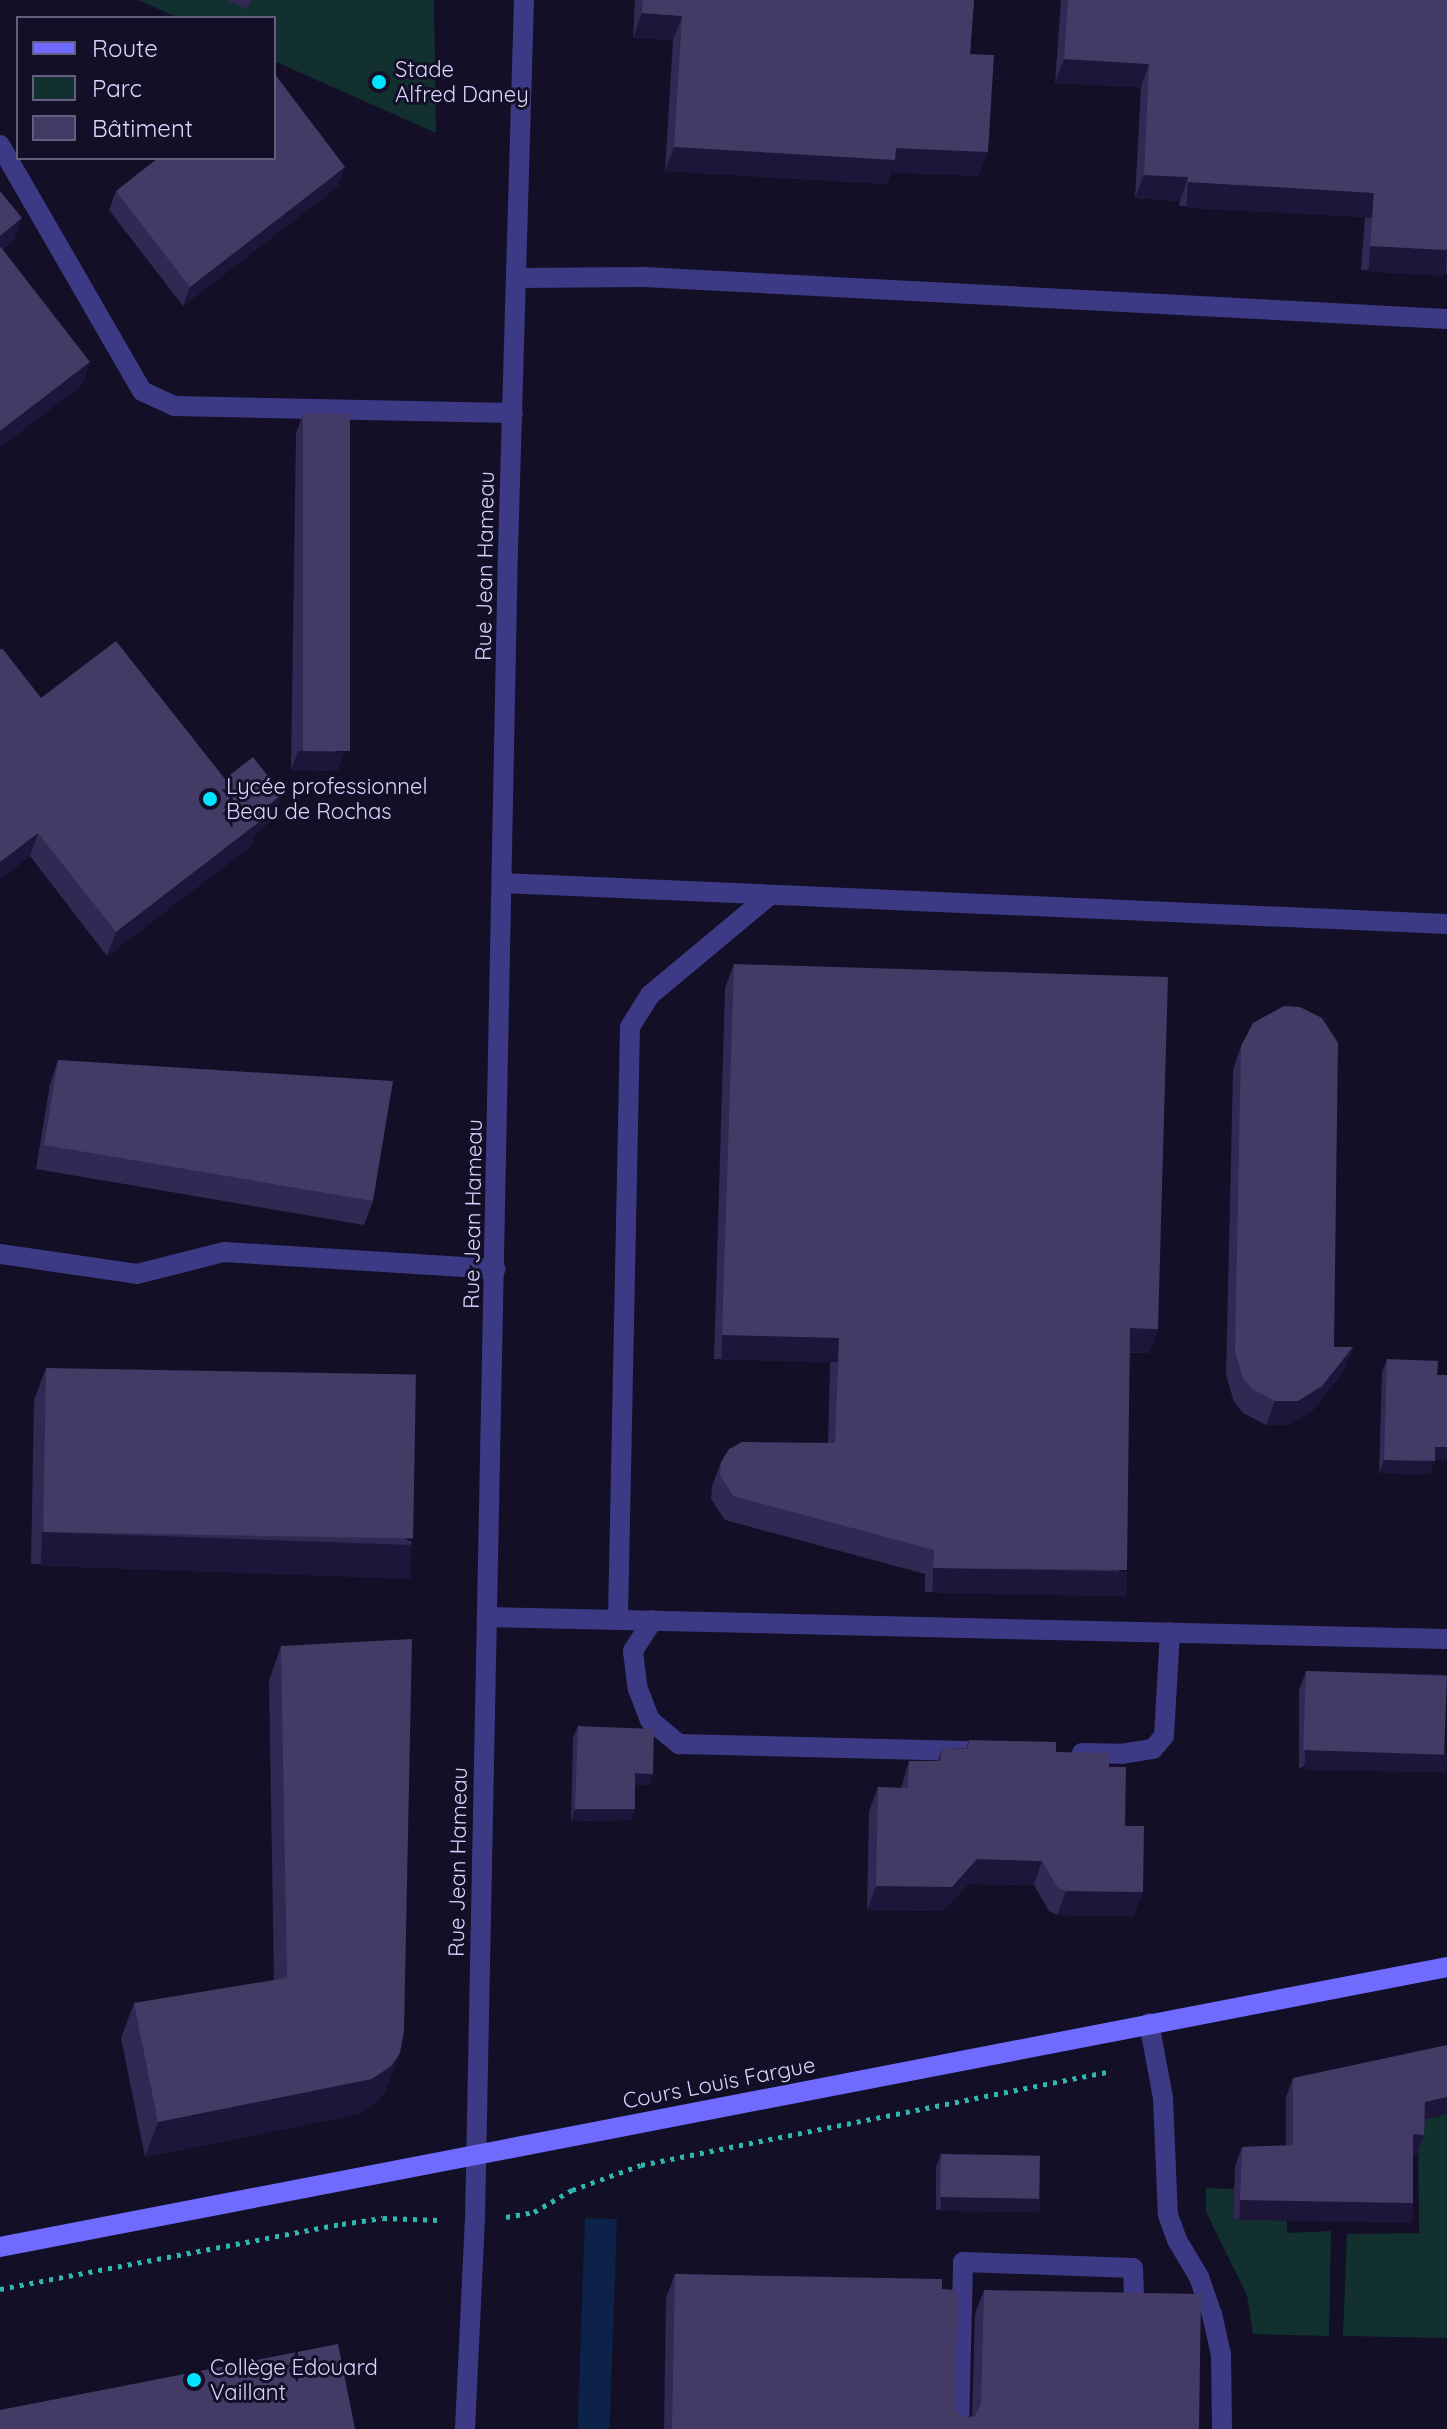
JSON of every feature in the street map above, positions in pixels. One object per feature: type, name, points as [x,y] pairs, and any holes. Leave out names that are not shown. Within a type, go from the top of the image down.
[{"type":"main road","name":"Cours Louis Fargue","points":[[0,2247],[1447,1967]]},
{"type":"street","name":"Rue Jean Hameau","points":[[465,2429],[475,2219],[524,0]]},
{"type":"street","points":[[0,145],[142,391],[174,406],[513,413]]},
{"type":"street","points":[[517,278],[644,277],[1447,319]]},
{"type":"street","points":[[503,883],[1447,924]]},
{"type":"street","points":[[618,1619],[630,1027],[650,995],[769,896]]},
{"type":"street","points":[[0,1254],[137,1274],[224,1252],[495,1269]]},
{"type":"street","points":[[489,1617],[1447,1639]]},
{"type":"street","points":[[653,1620],[633,1651],[638,1689],[650,1720],[679,1744],[979,1751]]},
{"type":"street","points":[[1058,1753],[1121,1754],[1153,1749],[1164,1736],[1170,1632]]},
{"type":"street","points":[[1149,2023],[1163,2098],[1168,2215],[1177,2240],[1199,2277],[1212,2314],[1221,2355],[1222,2429]]},
{"type":"street","points":[[959,2429],[963,2262],[1133,2268],[1134,2300]]},
{"type":"path","points":[[0,2289],[383,2218],[475,2219],[534,2212],[583,2185],[641,2165],[1155,2062]]},
{"type":"green space","name":"Stade Alfred Daney","points":[[138,0],[434,0],[436,133],[276,62],[276,16],[174,16]]},
{"type":"green space","points":[[1447,2114],[1447,2338],[1343,2336],[1347,2234],[1419,2233],[1418,2121]]},
{"type":"green space","points":[[1206,2188],[1234,2189],[1233,2219],[1287,2220],[1287,2233],[1331,2231],[1329,2336],[1253,2334],[1247,2295],[1206,2212]]},
{"type":"water","points":[[585,2218],[617,2219],[610,2429],[578,2429]]},
{"type":"building","points":[[643,0],[974,0],[970,54],[994,55],[988,152],[896,148],[895,160],[674,147],[682,16],[642,13]]},
{"type":"building","points":[[1068,0],[1447,0],[1447,250],[1370,246],[1374,193],[1188,182],[1188,177],[1144,175],[1149,64],[1064,59]]},
{"type":"building","points":[[276,76],[345,167],[190,287],[116,191],[155,160],[276,160]]},
{"type":"building","points":[[0,191],[22,218],[0,236]]},
{"type":"building","points":[[0,246],[90,362],[0,431]]},
{"type":"building","points":[[303,414],[350,414],[350,751],[303,751]]},
{"type":"building","points":[[116,641],[225,779],[253,757],[282,794],[255,817],[259,822],[116,932],[38,833],[0,862],[0,650],[2,648],[41,698]]},
{"type":"building","points":[[734,964],[1168,977],[1158,1329],[1130,1328],[1127,1570],[933,1568],[934,1550],[733,1496],[720,1475],[721,1462],[729,1449],[742,1442],[835,1443],[839,1338],[722,1335]]},
{"type":"building","points":[[1284,1006],[1300,1007],[1322,1018],[1338,1043],[1334,1347],[1353,1347],[1322,1386],[1298,1401],[1275,1401],[1252,1389],[1243,1378],[1235,1351],[1241,1046],[1253,1023]]},
{"type":"building","points":[[58,1060],[393,1081],[373,1201],[44,1145]]},
{"type":"building","points":[[1387,1359],[1438,1361],[1437,1375],[1447,1375],[1447,1447],[1435,1447],[1435,1461],[1384,1460]]},
{"type":"building","points":[[46,1368],[416,1374],[413,1538],[43,1532]]},
{"type":"building","points":[[412,1639],[404,2031],[400,2053],[391,2066],[372,2079],[158,2122],[134,2003],[287,1978],[281,1646]]},
{"type":"building","points":[[1306,1671],[1447,1676],[1444,1755],[1303,1750]]},
{"type":"building","points":[[578,1726],[654,1729],[653,1774],[635,1773],[635,1809],[575,1809]]},
{"type":"building","points":[[969,1740],[1056,1742],[1056,1752],[1109,1753],[1109,1767],[1126,1767],[1125,1826],[1144,1826],[1143,1892],[1066,1891],[1057,1887],[1042,1861],[977,1859],[952,1887],[876,1886],[878,1787],[908,1788],[909,1761],[941,1761],[942,1748],[968,1749]]},
{"type":"building","points":[[1447,2045],[1447,2097],[1425,2102],[1424,2135],[1413,2134],[1413,2203],[1240,2200],[1242,2147],[1293,2145],[1293,2078]]},
{"type":"building","points":[[941,2154],[1040,2156],[1039,2199],[940,2197]]},
{"type":"building","points":[[675,2274],[942,2279],[942,2289],[958,2290],[955,2405],[957,2412],[967,2418],[975,2416],[981,2405],[984,2290],[1201,2294],[1199,2429],[672,2429]]},
{"type":"building","points":[[338,2344],[355,2429],[0,2429],[0,2410]]},
{"type":"place","name":"Stade Alfred Daney","points":[[379,82]]},
{"type":"place","name":"Lycée professionnel Beau de Rochas","points":[[210,799]]},
{"type":"place","name":"Collège Edouard Vaillant","points":[[194,2380]]}]
